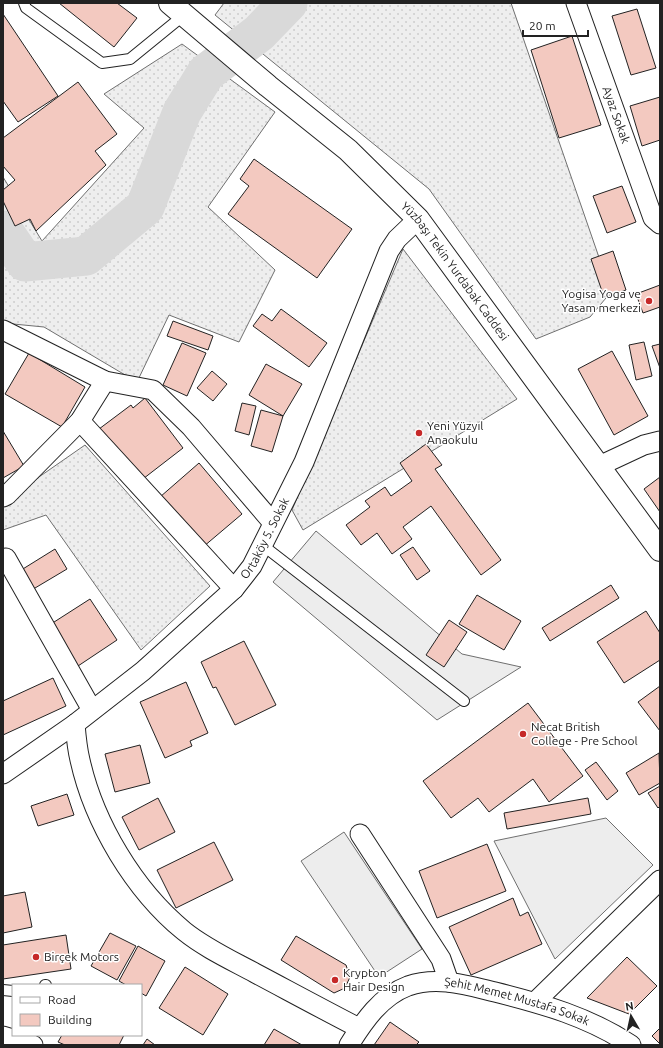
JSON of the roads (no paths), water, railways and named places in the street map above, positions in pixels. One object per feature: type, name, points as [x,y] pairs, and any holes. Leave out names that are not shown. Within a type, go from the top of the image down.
[{"type":"main road","name":"Yüzbaşı Tekin Yurdabak Caddesi","points":[[177,9],[268,86],[348,150],[418,219],[660,550]]},
{"type":"street","name":"Ayaz Sokak","points":[[576,3],[653,218],[660,224]]},
{"type":"street","name":"Ortaköy 5. Sokak","points":[[3,774],[75,724],[142,671],[234,589],[252,566],[261,544],[304,462],[388,251],[418,219]]},
{"type":"street","points":[[3,330],[105,381],[153,390],[191,427],[273,523]]},
{"type":"street","points":[[3,497],[7,495],[80,421],[105,381]]},
{"type":"street","points":[[80,421],[234,589]]},
{"type":"street","points":[[599,466],[644,445],[660,440]]},
{"type":"street","points":[[6,558],[92,710]]},
{"type":"street","points":[[75,724],[80,760],[105,829],[115,849],[159,908],[185,931],[214,951],[359,1028],[349,1045]]},
{"type":"street","points":[[360,834],[441,959],[449,982]]},
{"type":"street","points":[[535,1002],[660,880]]},
{"type":"street","name":"Şehit Memet Mustafa Sokak","points":[[359,1028],[377,1007],[398,990],[432,981],[449,982],[535,1002],[577,1016],[600,1026],[630,1045]]},
{"type":"street","points":[[3,1036],[33,1045]]},
{"type":"lane","points":[[24,3],[26,8],[102,63],[130,59],[177,9]]},
{"type":"lane","points":[[261,544],[464,701]]},
{"type":"waterway","points":[[3,230],[25,262],[86,256],[145,207],[182,112],[206,73],[259,33],[288,3]]},
{"type":"place","name":"Yogisa Yoga ve Yasam merkezi","points":[[649,301]]},
{"type":"place","name":"Yeni Yüzyıl Anaokulu","points":[[419,433]]},
{"type":"place","name":"Necat British College - Pre School","points":[[523,734]]},
{"type":"place","name":"Birçek Motors","points":[[36,957]]},
{"type":"place","name":"Krypton Hair Design","points":[[335,980]]}]
